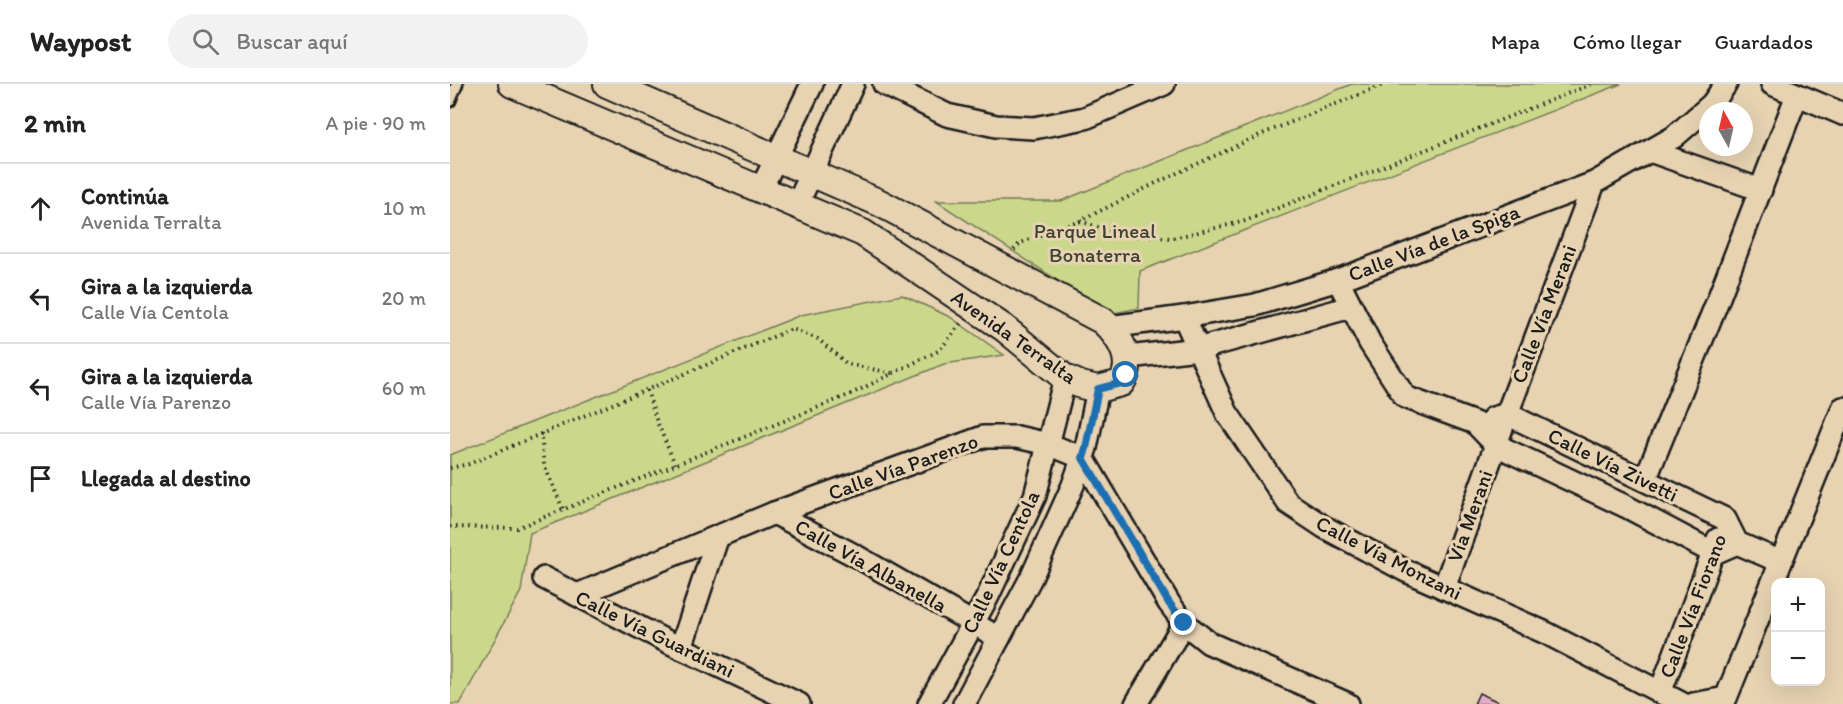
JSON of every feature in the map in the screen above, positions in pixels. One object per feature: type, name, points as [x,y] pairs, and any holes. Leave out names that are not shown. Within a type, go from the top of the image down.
[{"type":"street","name":"Avenida Terralta","points":[[512,84],[863,233],[1004,328],[1065,378],[1098,389],[1121,383],[1126,375],[1128,357]]},
{"type":"street","points":[[607,84],[880,203],[1103,321],[1128,357]]},
{"type":"street","points":[[761,189],[812,84]]},
{"type":"street","points":[[797,205],[853,84]]},
{"type":"street","points":[[884,84],[947,115],[996,126],[1034,128],[1085,118],[1164,84]]},
{"type":"street","name":"Calle Vía de la Spiga","points":[[1109,327],[1254,305],[1338,280],[1594,183],[1674,137],[1712,104],[1726,84]]},
{"type":"street","points":[[1772,84],[1843,114]]},
{"type":"street","points":[[1644,480],[1797,95]]},
{"type":"street","points":[[1650,151],[1761,190]]},
{"type":"street","name":"Calle Vía Merani","points":[[1496,445],[1594,183]]},
{"type":"street","name":"Calle Vía Zivetti","points":[[1338,280],[1370,343],[1405,397],[1475,423],[1496,445],[1626,507],[1714,553]]},
{"type":"street","name":"Calle Vía de la Spiga","points":[[1128,357],[1198,349],[1351,307]]},
{"type":"street","name":"Calle Vía Monzani","points":[[1184,317],[1227,413],[1288,503],[1344,538],[1406,571],[1546,633],[1683,704]]},
{"type":"street","name":"Calle Vía Centola","points":[[929,704],[974,622],[1035,496],[1065,378]]},
{"type":"street","name":"Calle Vía Centola","points":[[964,704],[1032,576],[1083,458],[1098,389]]},
{"type":"street","points":[[1693,704],[1726,698],[1843,408]]},
{"type":"street","points":[[1475,423],[1507,414]]},
{"type":"street","name":"Calle Vía Zivetti","points":[[1507,414],[1725,519]]},
{"type":"street","name":"Calle Vía Parenzo","points":[[577,595],[774,513],[982,437],[1017,437],[1048,444],[1083,458]]},
{"type":"street","name":"Vía Merani","points":[[1444,588],[1496,445]]},
{"type":"street","points":[[1083,458],[1169,603],[1184,623],[1209,643],[1319,698],[1348,704]]},
{"type":"street","name":"Calle Vía Albanella","points":[[774,513],[974,622],[999,638]]},
{"type":"street","points":[[1725,519],[1737,543],[1781,562]]},
{"type":"street","name":"Calle Vía Fiorano","points":[[1660,693],[1725,519]]},
{"type":"street","points":[[681,648],[718,536]]},
{"type":"street","points":[[1714,553],[1737,543]]},
{"type":"street","name":"Calle Vía Guardiani","points":[[544,578],[681,648],[799,704]]},
{"type":"street","points":[[1136,704],[1184,623]]},
{"type":"lane","points":[[450,101],[457,84]]},
{"type":"path","points":[[1000,267],[1020,243],[1080,221],[1262,134],[1385,84]]},
{"type":"path","points":[[1080,221],[1121,235],[1173,238],[1245,221],[1592,84]]},
{"type":"path","points":[[450,527],[517,528],[849,395],[940,350],[973,307]]},
{"type":"path","points":[[450,468],[469,464],[792,329],[818,339],[847,364],[893,373]]},
{"type":"path","points":[[647,390],[657,422],[675,464]]},
{"type":"path","points":[[541,433],[544,465],[563,510]]},
{"type":"green space","name":"Parque Lineal Bonaterra","points":[[1352,84],[1621,84],[1140,271],[1139,308],[1109,314],[936,201],[1061,201]]},
{"type":"green space","points":[[902,295],[950,317],[1004,355],[944,364],[530,533],[521,591],[460,704],[450,704],[450,455],[801,315]]},
{"type":"building","points":[[1479,693],[1503,704],[1474,704]]},
{"type":"route","points":[[1126,375],[1121,383],[1098,389],[1083,458],[1169,603],[1184,623]]}]
